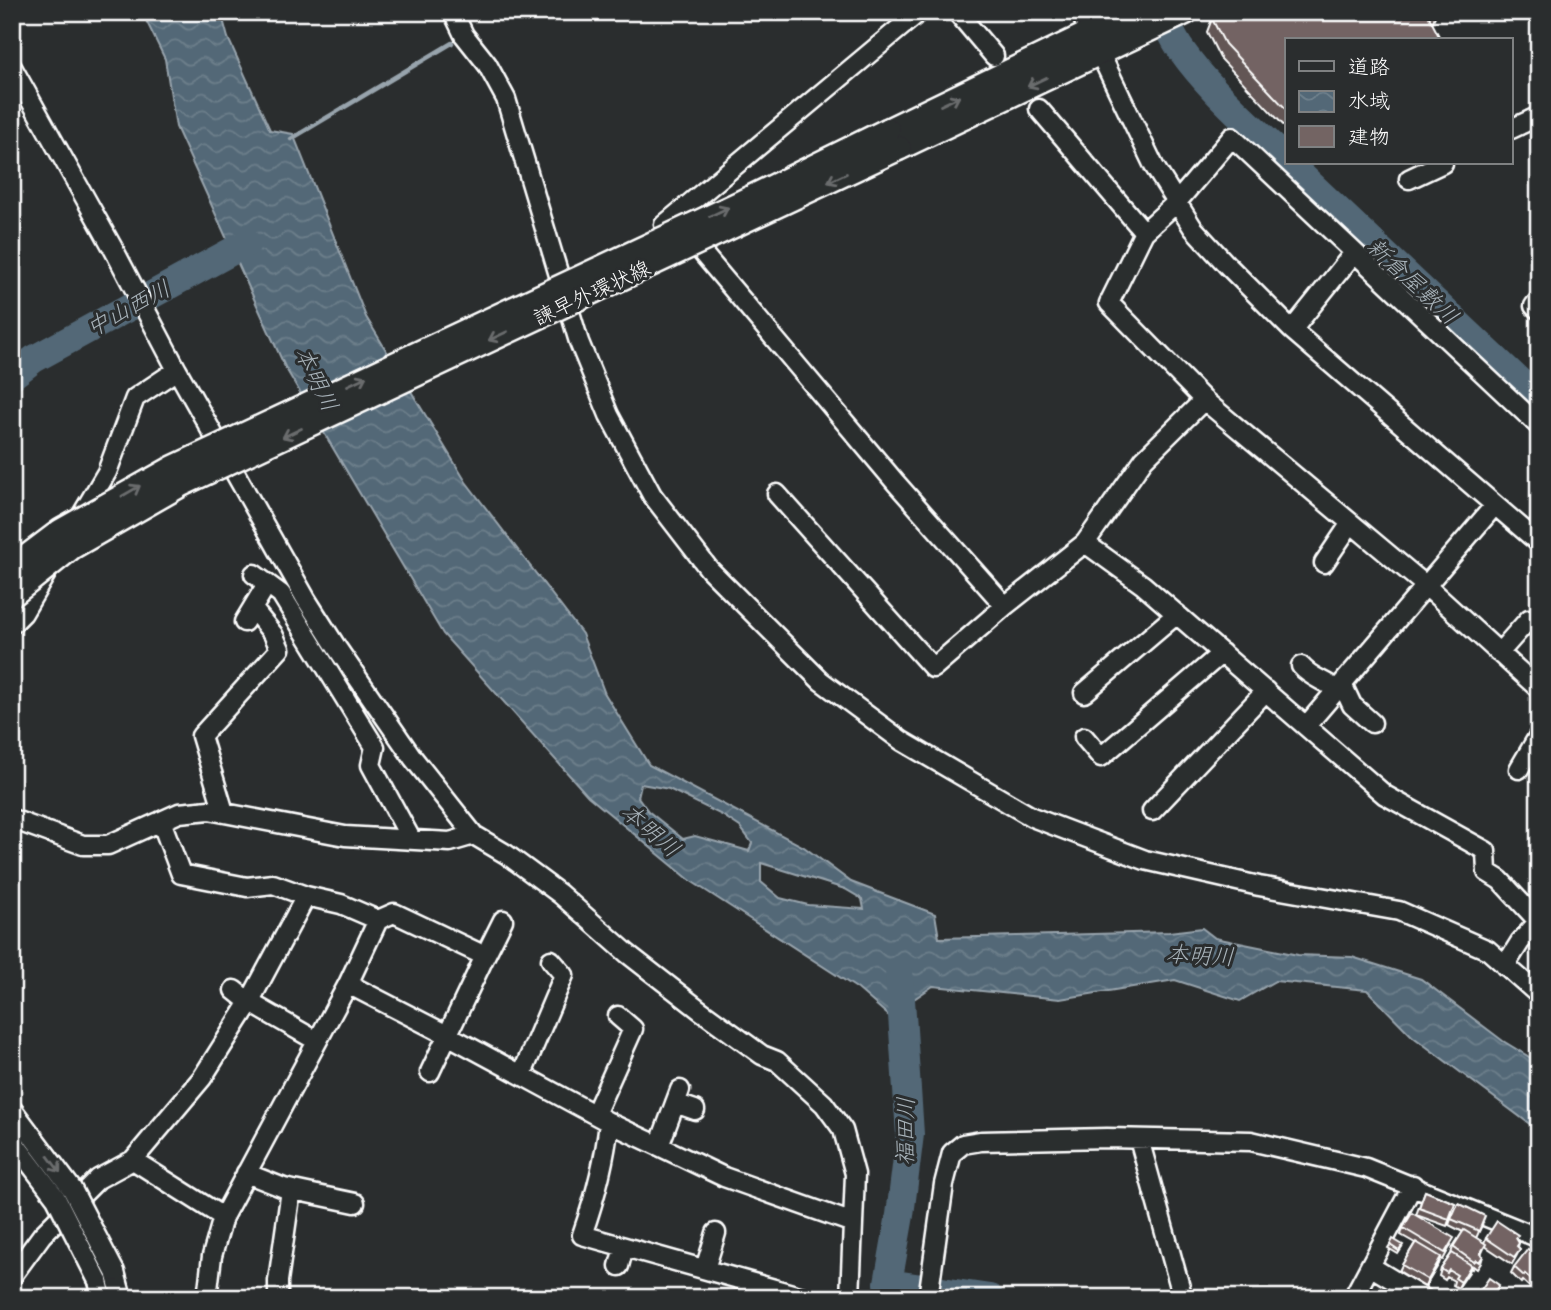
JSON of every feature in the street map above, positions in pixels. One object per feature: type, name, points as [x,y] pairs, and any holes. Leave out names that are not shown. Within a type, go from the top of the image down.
[{"type":"main road","name":"諫早外環状線","points":[[12,595],[72,547],[182,484],[1138,23],[1185,12]]},
{"type":"main road","name":"諫早外環状線","points":[[12,568],[61,531],[173,468],[740,203],[894,139]]},
{"type":"street","points":[[453,12],[464,35],[487,64],[506,99],[579,342],[609,415],[652,495],[709,569],[821,681],[902,741],[1031,817],[1145,860],[1259,886],[1399,911],[1488,950],[1539,995]]},
{"type":"street","points":[[624,258],[919,12]]},
{"type":"street","points":[[957,12],[994,55]]},
{"type":"street","points":[[1080,12],[1154,166],[1193,228],[1292,330],[1539,543]]},
{"type":"street","points":[[12,67],[281,556],[337,648],[413,758],[474,835],[506,854],[560,894],[628,954],[700,1010],[762,1055],[777,1061],[824,1104],[843,1130],[855,1174],[850,1298]]},
{"type":"street","points":[[1039,109],[1144,232]]},
{"type":"street","points":[[1512,129],[1539,116]]},
{"type":"street","points":[[1539,426],[1353,254],[1232,137],[1177,202],[1144,232],[1109,303],[1204,400],[1425,585],[1539,689]]},
{"type":"street","points":[[1409,179],[1441,164]]},
{"type":"street","points":[[673,218],[896,482],[1005,606]]},
{"type":"street","points":[[1292,330],[1353,254]]},
{"type":"street","points":[[1539,300],[1534,306],[1539,310]]},
{"type":"street","points":[[12,624],[23,613],[107,472],[135,398],[173,362]]},
{"type":"street","points":[[777,494],[933,668],[1005,606],[1085,543],[1144,459],[1204,400]]},
{"type":"street","points":[[1306,726],[1339,687],[1371,636],[1425,585],[1494,505]]},
{"type":"street","points":[[1324,563],[1351,523]]},
{"type":"street","points":[[1085,543],[1143,585],[1385,795],[1486,852],[1487,872],[1500,880],[1539,921],[1520,942],[1505,966]]},
{"type":"street","points":[[224,812],[201,736],[280,649],[273,634],[248,616],[260,579],[281,594],[371,739],[375,747],[372,765],[411,839]]},
{"type":"street","points":[[1084,693],[1177,614]]},
{"type":"street","points":[[1499,653],[1529,619]]},
{"type":"street","points":[[1084,737],[1101,757],[1222,653]]},
{"type":"street","points":[[1301,666],[1310,676],[1339,687],[1352,705],[1372,723]]},
{"type":"street","points":[[1152,811],[1266,691]]},
{"type":"street","points":[[1519,769],[1539,735]]},
{"type":"street","points":[[12,819],[83,845],[108,845],[179,813],[209,810],[345,836],[450,842],[474,835]]},
{"type":"street","points":[[161,821],[181,874],[247,887],[273,884],[306,896],[341,904],[378,920]]},
{"type":"street","points":[[12,1276],[42,1235],[98,1180],[133,1160],[202,1078],[249,1002],[306,896]]},
{"type":"street","points":[[207,1298],[212,1256],[223,1217],[348,984],[378,920],[394,913],[485,956]]},
{"type":"street","points":[[430,1072],[503,920]]},
{"type":"street","points":[[522,1074],[564,975],[551,960]]},
{"type":"street","points":[[348,984],[602,1118],[724,1177],[853,1223]]},
{"type":"street","points":[[234,990],[249,1002],[317,1041]]},
{"type":"street","points":[[618,1016],[633,1029],[602,1118],[607,1144],[596,1195],[582,1235],[803,1297]]},
{"type":"street","points":[[659,1146],[678,1096],[695,1110]]},
{"type":"street","points":[[12,1109],[72,1189],[115,1272],[122,1298]]},
{"type":"street","points":[[1139,1139],[1183,1298]]},
{"type":"street","points":[[12,1140],[56,1198],[100,1289]]},
{"type":"street","points":[[928,1298],[944,1184],[952,1153],[963,1144],[981,1141],[1251,1141],[1366,1168],[1539,1238]]},
{"type":"street","points":[[133,1160],[223,1217]]},
{"type":"street","points":[[246,1173],[291,1190],[355,1203]]},
{"type":"street","points":[[1353,1298],[1413,1185]]},
{"type":"street","points":[[278,1298],[291,1190]]},
{"type":"street","points":[[705,1269],[716,1233]]},
{"type":"street","points":[[619,1266],[624,1247]]},
{"type":"street","points":[[1370,1266],[1423,1298]]},
{"type":"water","name":"本明川","points":[[142,12],[221,12],[228,38],[270,130],[293,134],[366,317],[466,482],[582,634],[605,694],[649,765],[804,847],[851,882],[935,914],[939,938],[1169,932],[1202,928],[1215,938],[1298,955],[1352,957],[1421,979],[1503,1041],[1539,1063],[1539,1131],[1412,1036],[1367,990],[1275,981],[1240,1001],[1175,980],[1060,999],[933,986],[889,1016],[858,989],[691,881],[588,796],[443,634],[285,367],[176,127],[165,59]],"holes":[[[641,784],[669,789],[722,815],[740,827],[752,843],[749,851],[695,836],[683,839],[648,811],[638,797]],[[761,863],[845,889],[862,899],[864,909],[808,905],[780,898],[761,882]]]},
{"type":"building","points":[[1226,12],[1436,12],[1429,17],[1440,38],[1285,38],[1285,108],[1225,44],[1212,19]]},
{"type":"building","points":[[1425,1191],[1455,1203],[1449,1219],[1419,1208]]},
{"type":"building","points":[[1458,1203],[1485,1216],[1479,1231],[1451,1219]]},
{"type":"building","points":[[1412,1213],[1454,1238],[1445,1253],[1403,1228]]},
{"type":"building","points":[[1497,1221],[1518,1235],[1517,1246],[1520,1249],[1514,1257],[1486,1238]]},
{"type":"building","points":[[1464,1230],[1486,1244],[1479,1262],[1474,1262],[1453,1247]]},
{"type":"building","points":[[1393,1239],[1403,1245],[1399,1251],[1390,1245]]},
{"type":"building","points":[[1416,1242],[1441,1257],[1428,1280],[1402,1265]]},
{"type":"building","points":[[1528,1249],[1535,1255],[1539,1254],[1539,1287],[1514,1267]]},
{"type":"building","points":[[1452,1253],[1471,1265],[1461,1282],[1455,1278],[1457,1275],[1441,1269]]},
{"type":"building","points":[[1489,1278],[1499,1285],[1490,1298],[1480,1291]]},
{"type":"waterway","name":"新倉屋敷川","points":[[1161,12],[1176,42],[1193,66],[1285,159]]},
{"type":"waterway","points":[[291,139],[452,43]]},
{"type":"waterway","name":"新倉屋敷川","points":[[1289,164],[1539,400]]},
{"type":"waterway","name":"中山西川","points":[[12,376],[34,359],[247,243]]},
{"type":"waterway","name":"福田川","points":[[890,1298],[888,1283],[910,1134],[899,970]]},
{"type":"waterway","points":[[888,1283],[990,1298]]}]
